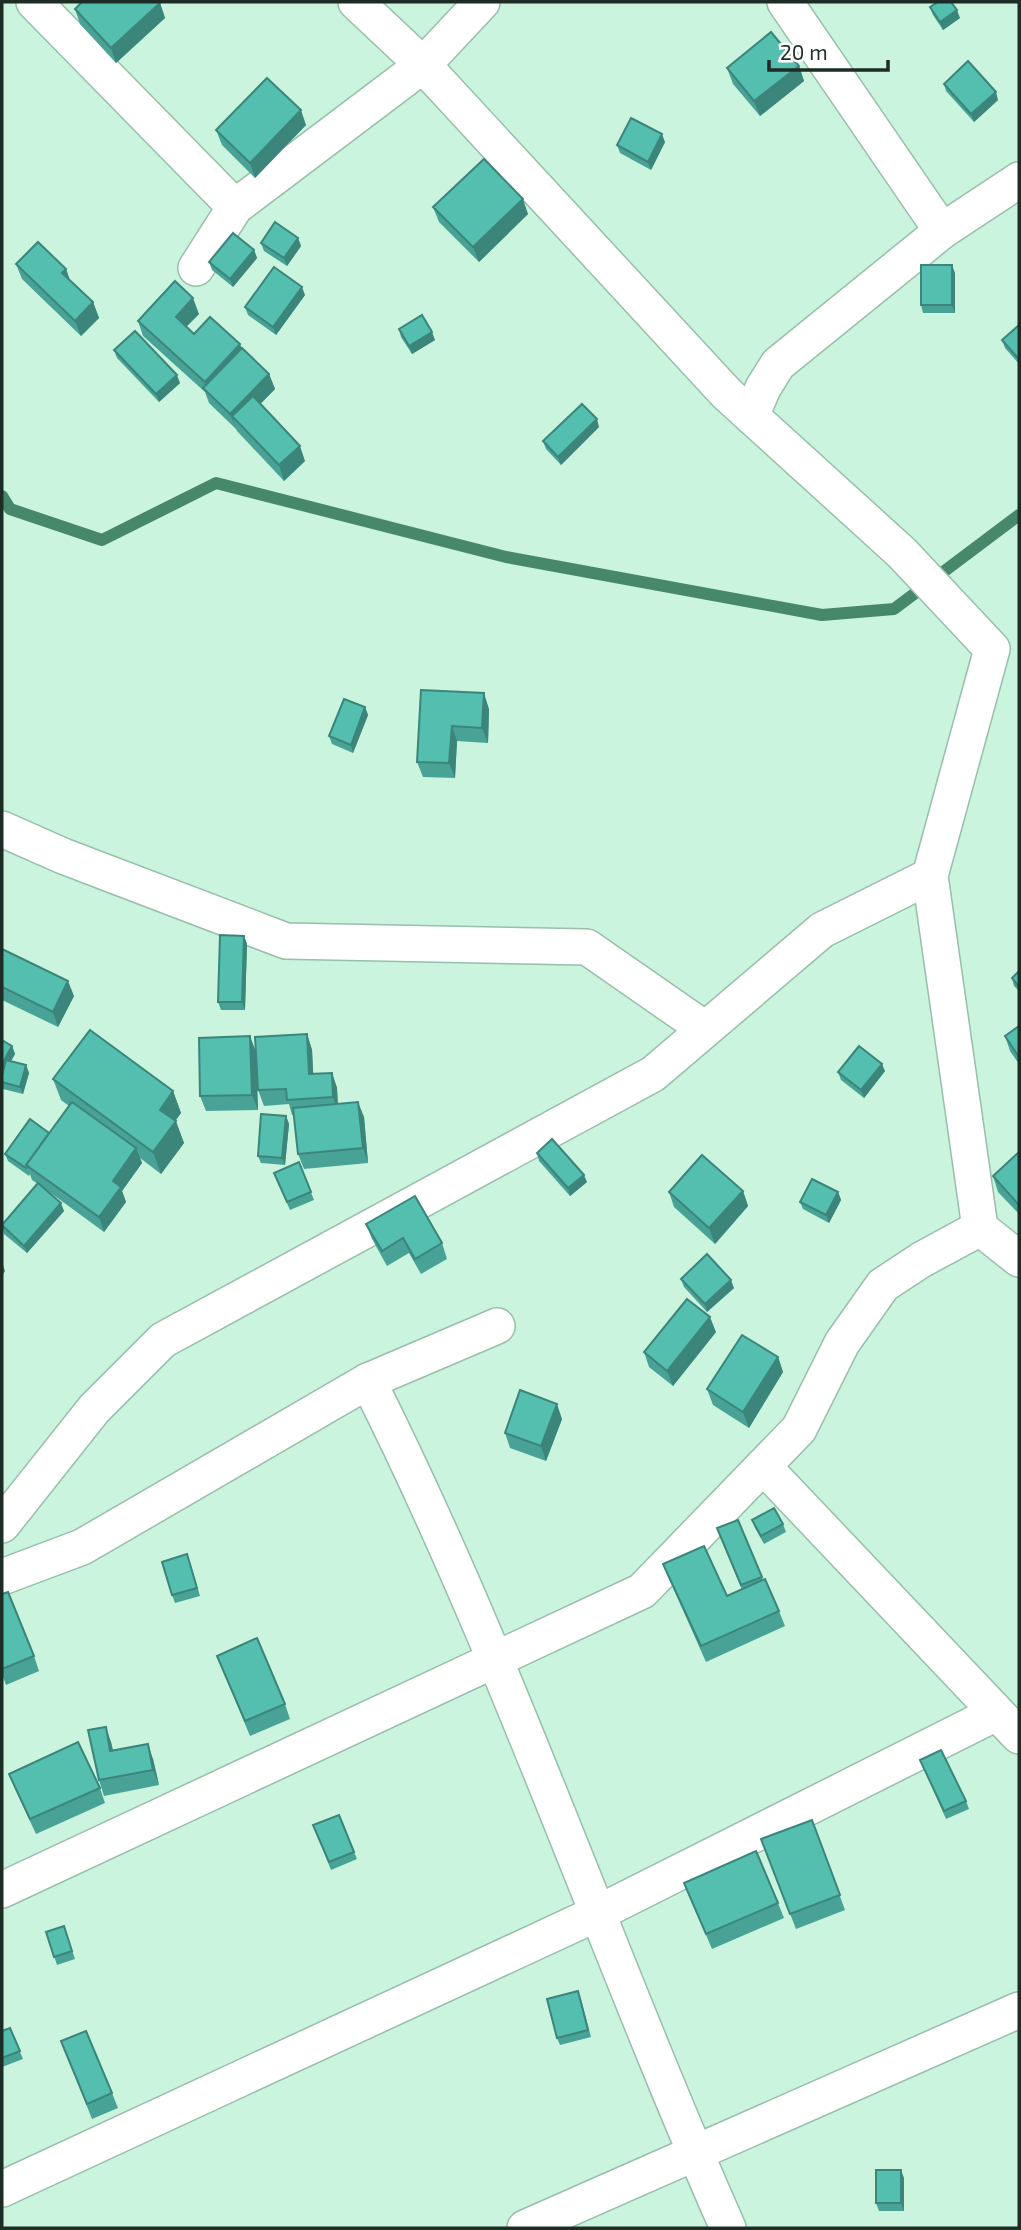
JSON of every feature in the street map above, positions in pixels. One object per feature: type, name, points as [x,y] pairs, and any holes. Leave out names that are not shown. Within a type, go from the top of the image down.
[{"type":"street","points":[[34,2],[235,207]]},
{"type":"street","points":[[356,2],[424,65],[751,416],[902,554],[992,649],[930,876],[980,1228],[1019,1259]]},
{"type":"street","points":[[196,268],[235,207],[424,65],[482,2]]},
{"type":"street","points":[[785,2],[942,231]]},
{"type":"street","points":[[751,416],[762,388],[778,364],[942,231],[1019,180]]},
{"type":"street","points":[[2,828],[64,856],[286,941],[587,947],[705,1029]]},
{"type":"street","points":[[2,1525],[94,1409],[163,1339],[653,1074],[822,930],[930,876]]},
{"type":"street","points":[[2,1890],[642,1591],[799,1429],[842,1343],[883,1285],[921,1260],[980,1228]]},
{"type":"street","points":[[2,1577],[82,1546],[368,1381],[497,1326]]},
{"type":"street","points":[[368,1381],[400,1445],[494,1658],[694,2152],[728,2228]]},
{"type":"street","points":[[2,2189],[1008,1724],[763,1466]]},
{"type":"street","points":[[524,2228],[1019,2010]]},
{"type":"building","points":[[82,2],[160,3],[111,48],[75,9]]},
{"type":"building","points":[[938,2],[951,2],[957,10],[940,22],[930,7]]},
{"type":"building","points":[[771,32],[799,66],[754,101],[727,68]]},
{"type":"building","points":[[968,61],[996,92],[971,114],[944,84]]},
{"type":"building","points":[[267,78],[301,110],[250,163],[216,130]]},
{"type":"building","points":[[631,118],[662,134],[648,162],[617,145]]},
{"type":"building","points":[[484,159],[523,199],[473,247],[433,207]]},
{"type":"building","points":[[275,222],[298,238],[284,258],[261,243]]},
{"type":"building","points":[[233,233],[254,250],[230,279],[209,262]]},
{"type":"building","points":[[38,242],[66,269],[62,273],[93,302],[75,321],[16,264]]},
{"type":"building","points":[[921,265],[952,265],[952,305],[921,305]]},
{"type":"building","points":[[274,267],[302,287],[273,327],[245,307]]},
{"type":"building","points":[[175,281],[193,298],[176,317],[194,334],[210,317],[240,344],[205,382],[138,321]]},
{"type":"building","points":[[422,315],[432,332],[409,346],[399,329]]},
{"type":"building","points":[[1019,325],[1019,359],[1002,340]]},
{"type":"building","points":[[135,331],[177,375],[156,394],[114,350]]},
{"type":"building","points":[[242,348],[269,374],[230,414],[203,388]]},
{"type":"building","points":[[253,396],[300,446],[279,465],[232,416]]},
{"type":"building","points":[[582,404],[597,419],[558,457],[543,441]]},
{"type":"building","points":[[421,690],[484,693],[482,728],[452,726],[449,763],[417,762]]},
{"type":"building","points":[[344,699],[365,707],[351,745],[329,736]]},
{"type":"building","points":[[220,935],[244,936],[242,1002],[218,1002]]},
{"type":"building","points":[[2,949],[68,981],[53,1012],[2,987]]},
{"type":"building","points":[[1019,971],[1019,987],[1012,978]]},
{"type":"building","points":[[1019,1026],[1019,1057],[1005,1036]]},
{"type":"building","points":[[90,1030],[173,1091],[160,1110],[176,1121],[153,1152],[53,1079]]},
{"type":"building","points":[[307,1034],[309,1074],[332,1073],[333,1097],[287,1100],[286,1089],[258,1090],[255,1037]]},
{"type":"building","points":[[250,1036],[252,1095],[200,1096],[199,1038]]},
{"type":"building","points":[[2,1040],[12,1046],[2,1064]]},
{"type":"building","points":[[859,1046],[882,1064],[861,1090],[838,1072]]},
{"type":"building","points":[[6,1060],[26,1065],[20,1087],[2,1082]]},
{"type":"building","points":[[72,1102],[136,1148],[113,1181],[121,1187],[99,1217],[26,1165]]},
{"type":"building","points":[[358,1102],[363,1148],[298,1154],[293,1108]]},
{"type":"building","points":[[261,1114],[286,1116],[282,1158],[258,1156]]},
{"type":"building","points":[[30,1119],[49,1133],[26,1168],[5,1154]]},
{"type":"building","points":[[552,1139],[584,1175],[568,1188],[537,1153]]},
{"type":"building","points":[[1019,1152],[1019,1205],[993,1176]]},
{"type":"building","points":[[702,1155],[743,1191],[709,1228],[669,1192]]},
{"type":"building","points":[[299,1162],[311,1192],[287,1202],[274,1173]]},
{"type":"building","points":[[812,1179],[838,1192],[826,1215],[800,1202]]},
{"type":"building","points":[[38,1183],[61,1203],[24,1246],[2,1225]]},
{"type":"building","points":[[415,1196],[442,1243],[415,1259],[403,1238],[382,1251],[366,1224]]},
{"type":"building","points":[[707,1254],[731,1280],[705,1304],[681,1279]]},
{"type":"building","points":[[687,1299],[710,1317],[667,1371],[644,1352]]},
{"type":"building","points":[[742,1335],[778,1357],[743,1412],[707,1389]]},
{"type":"building","points":[[520,1390],[557,1404],[541,1446],[505,1433]]},
{"type":"building","points":[[774,1508],[783,1524],[761,1536],[752,1520]]},
{"type":"building","points":[[738,1520],[762,1577],[741,1585],[717,1528]]},
{"type":"building","points":[[704,1546],[727,1596],[765,1579],[779,1611],[701,1646],[663,1564]]},
{"type":"building","points":[[187,1554],[197,1588],[172,1595],[162,1562]]},
{"type":"building","points":[[8,1592],[34,1656],[2,1669],[2,1594]]},
{"type":"building","points":[[257,1638],[285,1704],[245,1721],[217,1656]]},
{"type":"building","points":[[106,1727],[110,1751],[148,1744],[153,1770],[99,1780],[88,1730]]},
{"type":"building","points":[[78,1742],[100,1788],[30,1819],[9,1774]]},
{"type":"building","points":[[941,1750],[966,1801],[944,1811],[920,1760]]},
{"type":"building","points":[[339,1815],[354,1852],[329,1862],[313,1825]]},
{"type":"building","points":[[812,1820],[840,1895],[790,1914],[761,1839]]},
{"type":"building","points":[[756,1851],[778,1903],[706,1934],[684,1883]]},
{"type":"building","points":[[64,1926],[72,1951],[54,1957],[46,1932]]},
{"type":"building","points":[[578,1991],[588,2030],[557,2038],[547,1999]]},
{"type":"building","points":[[10,2028],[20,2051],[2,2058],[2,2031]]},
{"type":"building","points":[[86,2031],[112,2093],[87,2104],[61,2041]]},
{"type":"building","points":[[876,2170],[901,2170],[901,2203],[876,2203]]},
{"type":"waterway","points":[[2,496],[10,509],[102,540],[216,483],[506,557],[822,615],[894,609],[1019,515]]}]
